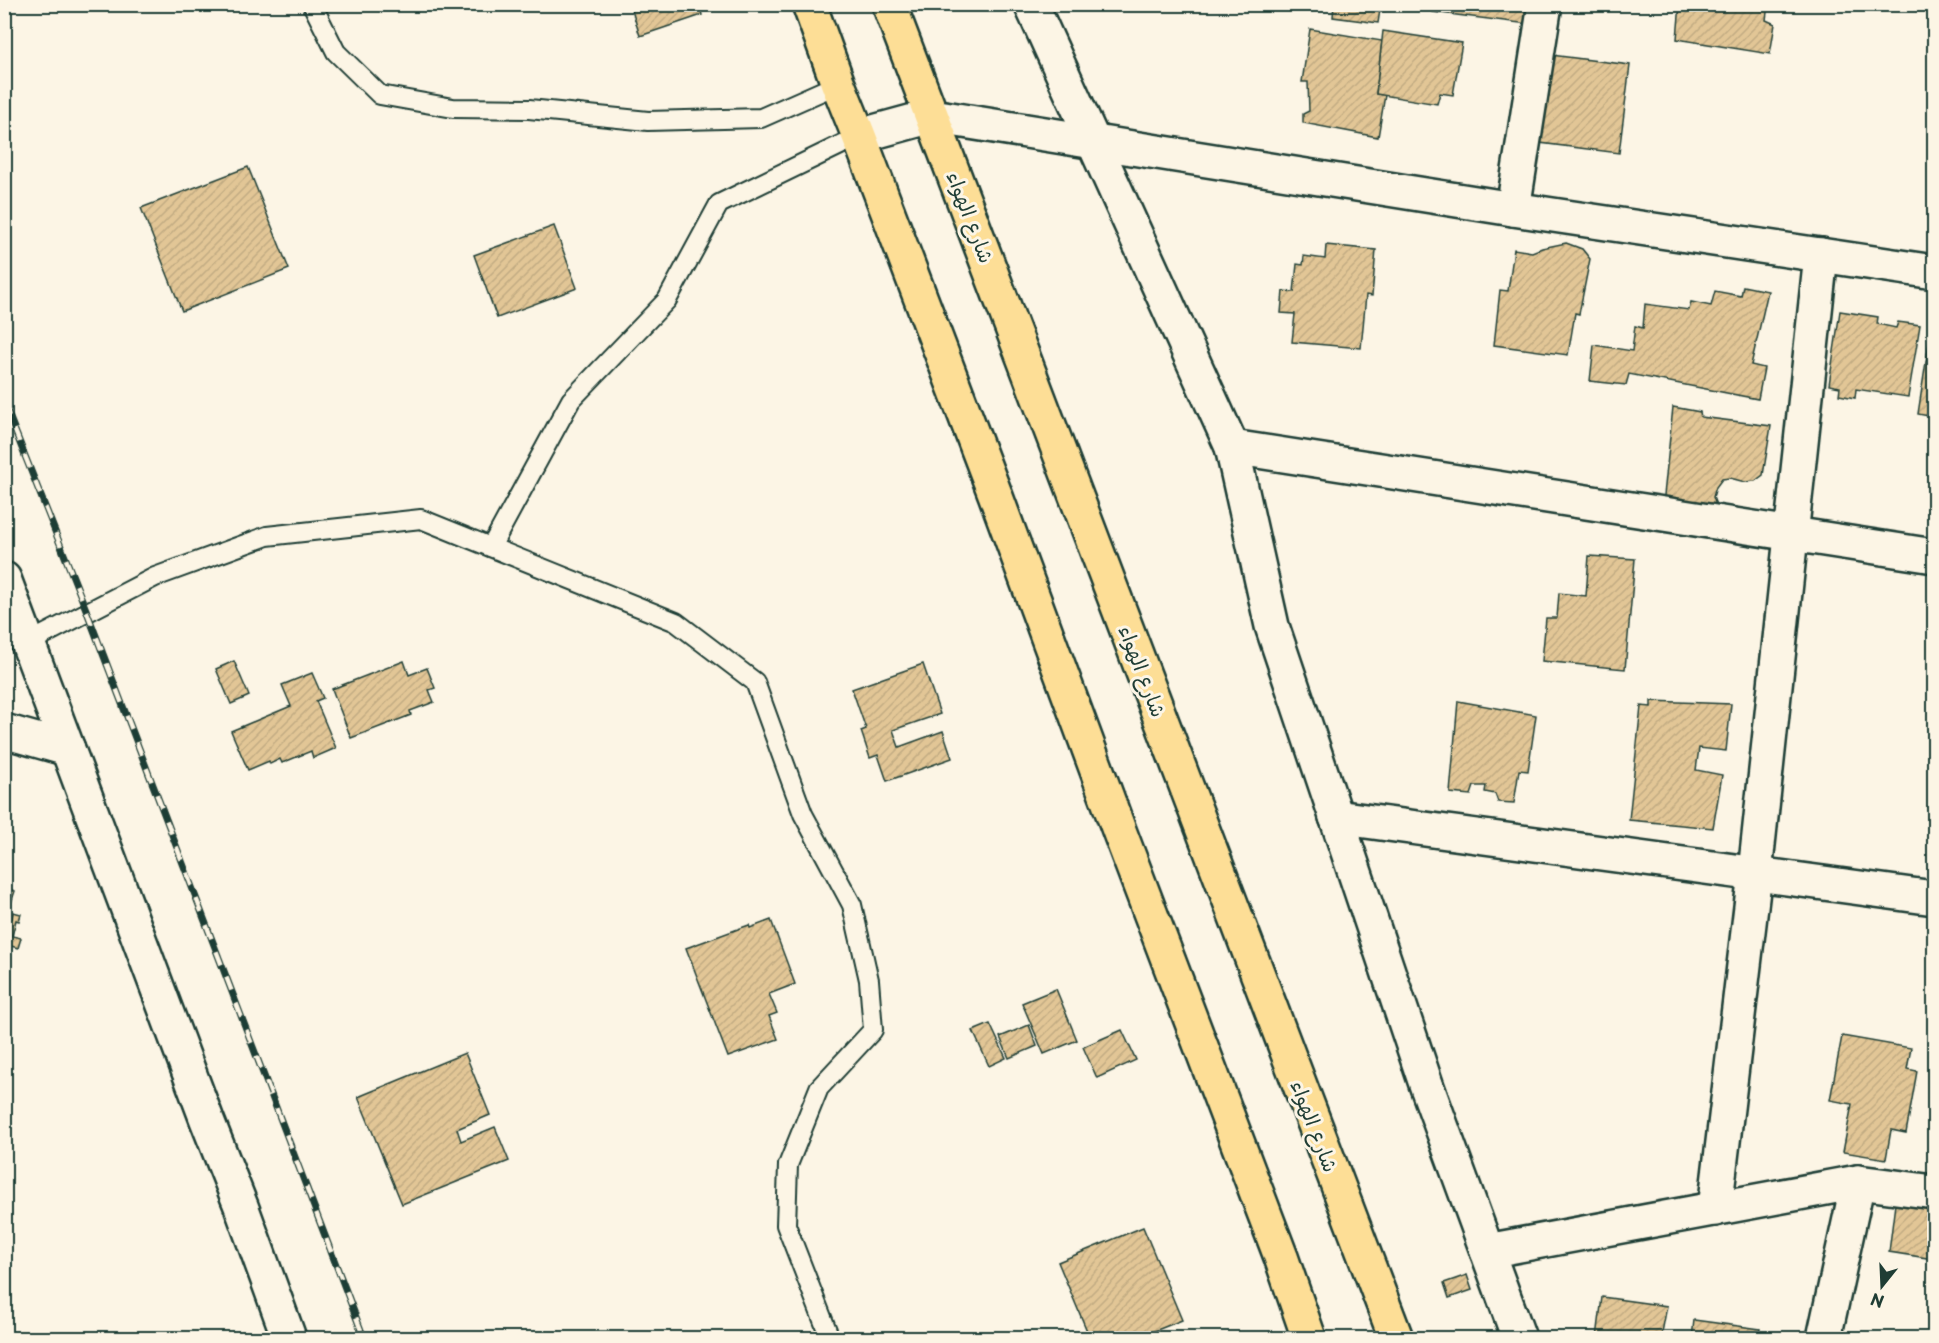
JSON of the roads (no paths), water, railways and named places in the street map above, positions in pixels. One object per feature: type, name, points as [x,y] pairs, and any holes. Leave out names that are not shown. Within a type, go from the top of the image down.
[{"type":"main road","points":[[809,4],[837,84],[859,136],[995,494],[1128,856],[1281,1257],[1309,1338]]},
{"type":"main road","name":"شارع الهواء","points":[[889,4],[1396,1338]]},
{"type":"street","points":[[1031,4],[1232,447],[1272,626],[1427,1087],[1519,1338]]},
{"type":"street","points":[[1513,209],[1545,4]]},
{"type":"street","points":[[859,136],[932,116],[1513,209],[1935,272]]},
{"type":"street","points":[[1714,1209],[1755,873],[1821,255]]},
{"type":"street","points":[[1232,447],[1935,556]]},
{"type":"street","points":[[4,579],[289,1338]]},
{"type":"street","points":[[4,731],[68,749]]},
{"type":"street","points":[[1336,817],[1935,898]]},
{"type":"street","points":[[1487,1251],[1858,1182],[1935,1192]]},
{"type":"street","points":[[1824,1338],[1858,1182]]},
{"type":"lane","points":[[312,4],[336,52],[380,94],[453,108],[529,109],[648,120],[761,118],[837,84]]},
{"type":"lane","points":[[491,547],[571,400],[667,300],[718,204],[859,136]]},
{"type":"lane","points":[[28,643],[155,577],[267,536],[421,519],[676,622],[756,682],[803,814],[852,905],[868,980],[873,1030],[819,1088],[788,1165],[786,1225],[830,1338]]},
{"type":"railway","points":[[4,403],[87,612],[364,1338]]}]
